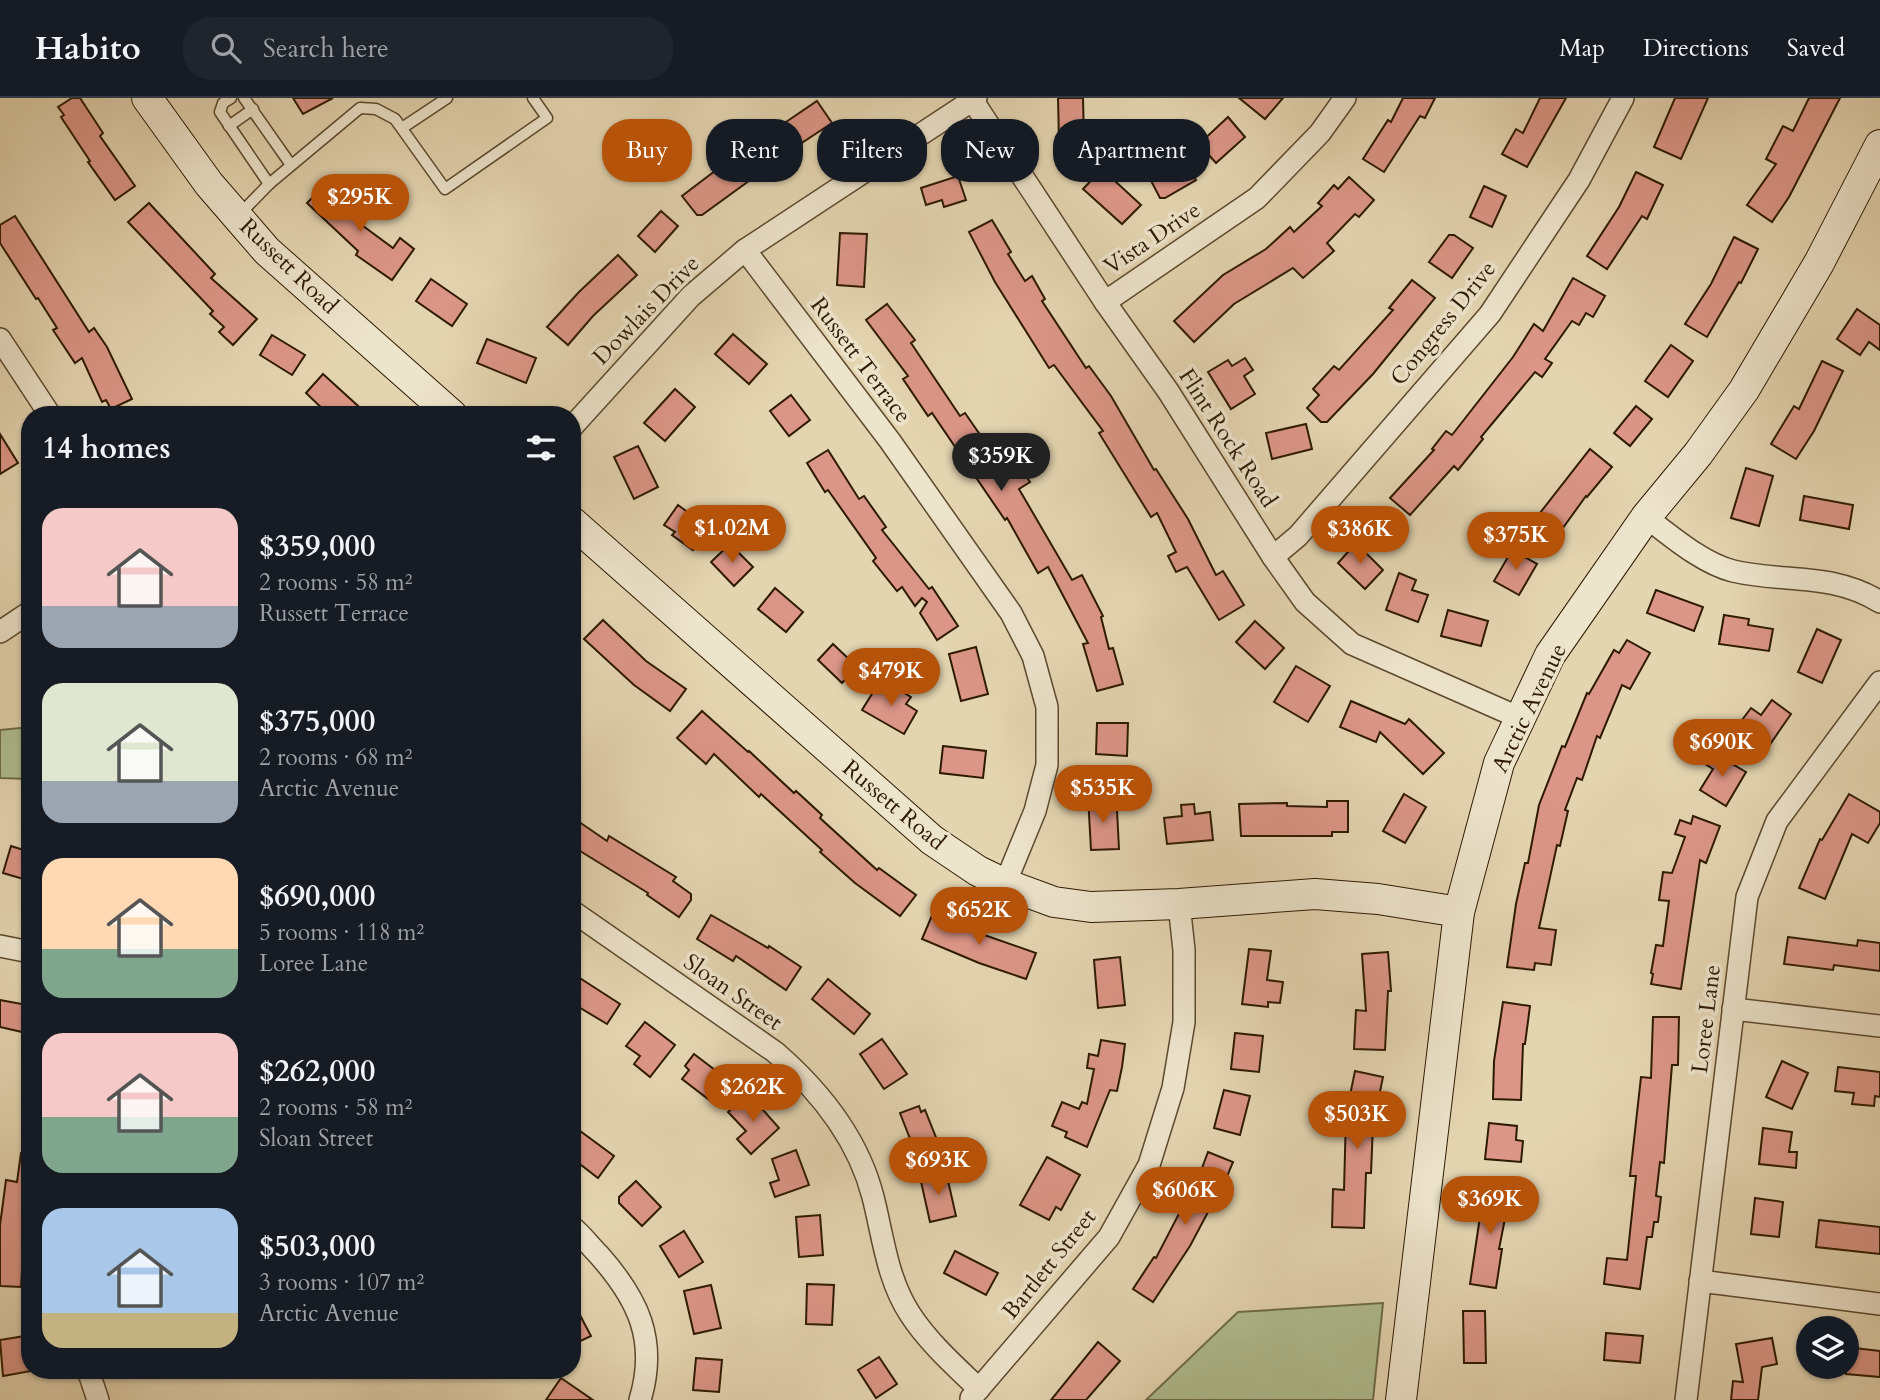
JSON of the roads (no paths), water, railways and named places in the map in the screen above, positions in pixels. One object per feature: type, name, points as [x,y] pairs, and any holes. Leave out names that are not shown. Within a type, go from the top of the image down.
[{"type":"street","name":"Vista Drive","points":[[1105,302],[1257,198],[1320,133],[1345,98]]},
{"type":"street","name":"Congress Drive","points":[[1273,557],[1298,536],[1490,314],[1579,180],[1623,98]]},
{"type":"street","name":"Flint Rock Road","points":[[973,99],[1305,602],[1352,644],[1520,718]]},
{"type":"street","name":"Dowlais Drive","points":[[581,417],[691,296],[745,250],[973,99]]},
{"type":"street","name":"Russett Road","points":[[152,100],[209,184],[267,251],[442,406]]},
{"type":"street","name":"Arctic Avenue","points":[[1401,1400],[1459,912],[1499,763],[1550,655],[1646,517],[1698,454],[1744,390],[1819,263],[1880,145]]},
{"type":"street","name":"Russett Terrace","points":[[745,250],[890,441],[1011,613],[1033,656],[1047,707],[1047,765],[1035,811],[1006,884]]},
{"type":"street","points":[[0,339],[44,406]]},
{"type":"street","points":[[1646,517],[1691,552],[1732,571],[1817,580],[1857,590],[1880,602]]},
{"type":"street","name":"Russett Road","points":[[581,530],[932,840],[978,872],[1054,902],[1091,907],[1179,904],[1315,894],[1378,898],[1459,912]]},
{"type":"street","points":[[0,632],[21,618]]},
{"type":"street","name":"Loree Lane","points":[[1686,1400],[1747,897],[1777,821],[1880,681]]},
{"type":"street","name":"Bartlett Street","points":[[974,1394],[1109,1237],[1149,1164],[1173,1088],[1184,1022],[1184,950],[1179,904]]},
{"type":"street","name":"Sloan Street","points":[[581,917],[775,1052],[812,1087],[834,1113],[862,1163],[873,1195],[888,1268],[909,1314],[974,1394]]},
{"type":"street","points":[[0,946],[21,950]]},
{"type":"street","points":[[1733,1009],[1880,1026]]},
{"type":"street","points":[[581,1237],[617,1276],[642,1318],[647,1343],[645,1385],[640,1400]]},
{"type":"street","points":[[1700,1281],[1880,1304]]},
{"type":"street","points":[[91,1379],[98,1400]]},
{"type":"lane","points":[[231,98],[223,103],[220,112],[269,184]]},
{"type":"lane","points":[[244,98],[291,165]]},
{"type":"lane","points":[[402,128],[446,98]]},
{"type":"lane","points":[[237,216],[269,184],[360,108],[376,109],[396,119],[445,188],[547,118],[533,98]]},
{"type":"lane","points":[[229,126],[253,109]]}]
